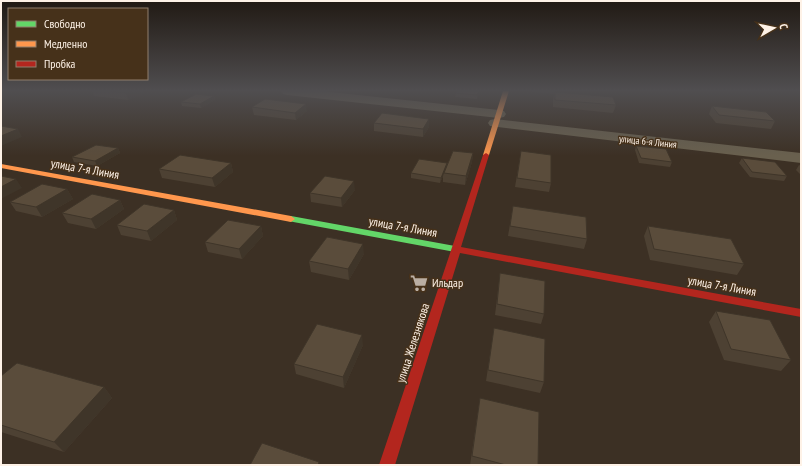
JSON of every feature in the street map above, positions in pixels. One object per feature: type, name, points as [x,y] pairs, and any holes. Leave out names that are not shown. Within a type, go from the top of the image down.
[{"type":"street","name":"улица 6-я Линия","points":[[450,113],[801,158]]},
{"type":"street","name":"улица Железнякова","points":[[387,465],[499,113]]},
{"type":"street","name":"улица 7-я Линия","points":[[1,166],[801,313]]},
{"type":"building","points":[[382,113],[429,119],[423,129],[374,123]]},
{"type":"building","points":[[717,113],[767,113],[775,121],[719,115]]},
{"type":"building","points":[[1,126],[18,129],[1,136]]},
{"type":"building","points":[[96,145],[118,148],[95,161],[72,157]]},
{"type":"building","points":[[636,146],[666,149],[672,162],[641,158]]},
{"type":"building","points":[[453,151],[473,153],[466,176],[444,173]]},
{"type":"building","points":[[521,151],[551,155],[551,183],[517,178]]},
{"type":"building","points":[[180,155],[231,163],[212,178],[159,169]]},
{"type":"building","points":[[742,158],[775,162],[787,176],[752,172]]},
{"type":"building","points":[[419,159],[447,163],[441,178],[411,173]]},
{"type":"building","points":[[1,176],[16,179],[1,187]]},
{"type":"building","points":[[325,176],[354,181],[341,198],[310,193]]},
{"type":"building","points":[[42,184],[67,189],[36,207],[10,202]]},
{"type":"building","points":[[92,194],[120,200],[91,219],[62,213]]},
{"type":"building","points":[[144,204],[174,210],[147,231],[117,225]]},
{"type":"building","points":[[513,206],[586,217],[587,239],[510,226]]},
{"type":"building","points":[[228,220],[261,226],[239,249],[205,242]]},
{"type":"building","points":[[648,226],[731,239],[744,264],[654,249]]},
{"type":"building","points":[[327,237],[363,244],[348,269],[309,261]]},
{"type":"building","points":[[500,273],[545,281],[544,314],[497,304]]},
{"type":"building","points":[[716,311],[770,320],[791,360],[731,349]]},
{"type":"building","points":[[317,324],[362,335],[343,377],[294,364]]},
{"type":"building","points":[[494,328],[545,339],[544,382],[488,370]]},
{"type":"building","points":[[17,363],[104,387],[54,442],[1,425],[1,376]]},
{"type":"building","points":[[480,398],[539,412],[538,465],[506,465],[472,456]]},
{"type":"building","points":[[262,443],[319,462],[318,465],[250,465]]},
{"type":"traffic: fast","points":[[291,219],[455,249]]},
{"type":"traffic: slow","points":[[486,155],[499,113]]},
{"type":"traffic: slow","points":[[1,166],[291,219]]},
{"type":"traffic: jam","points":[[387,465],[486,155]]},
{"type":"traffic: jam","points":[[455,249],[801,313]]},
{"type":"place","name":"Ильдар","points":[[419,283]]}]
